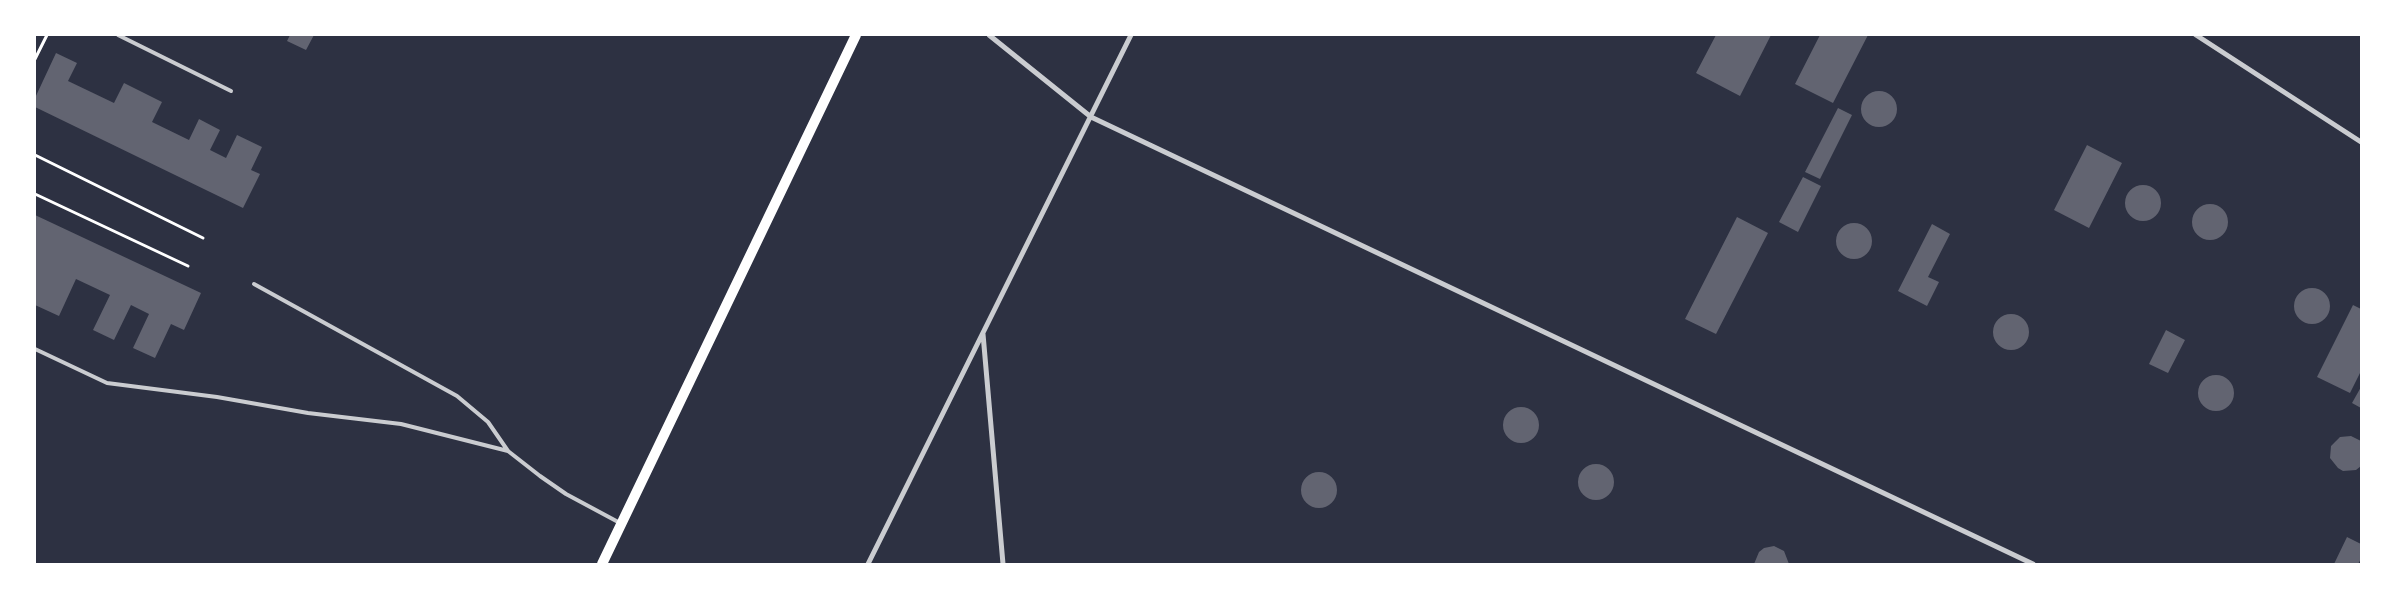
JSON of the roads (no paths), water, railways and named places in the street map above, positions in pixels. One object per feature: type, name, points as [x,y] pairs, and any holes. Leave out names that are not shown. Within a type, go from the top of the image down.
[{"type":"main road","points":[[602,564],[856,35]]},
{"type":"street","points":[[989,35],[1091,117],[2033,564]]},
{"type":"street","points":[[868,564],[1131,35]]},
{"type":"street","points":[[2196,35],[2361,142]]},
{"type":"street","points":[[983,333],[1003,564]]},
{"type":"lane","points":[[118,35],[232,90]]},
{"type":"lane","points":[[254,284],[457,396],[488,422],[508,451],[566,494],[622,524]]},
{"type":"lane","points":[[35,349],[107,383],[217,397],[308,413],[401,424],[508,451]]}]
